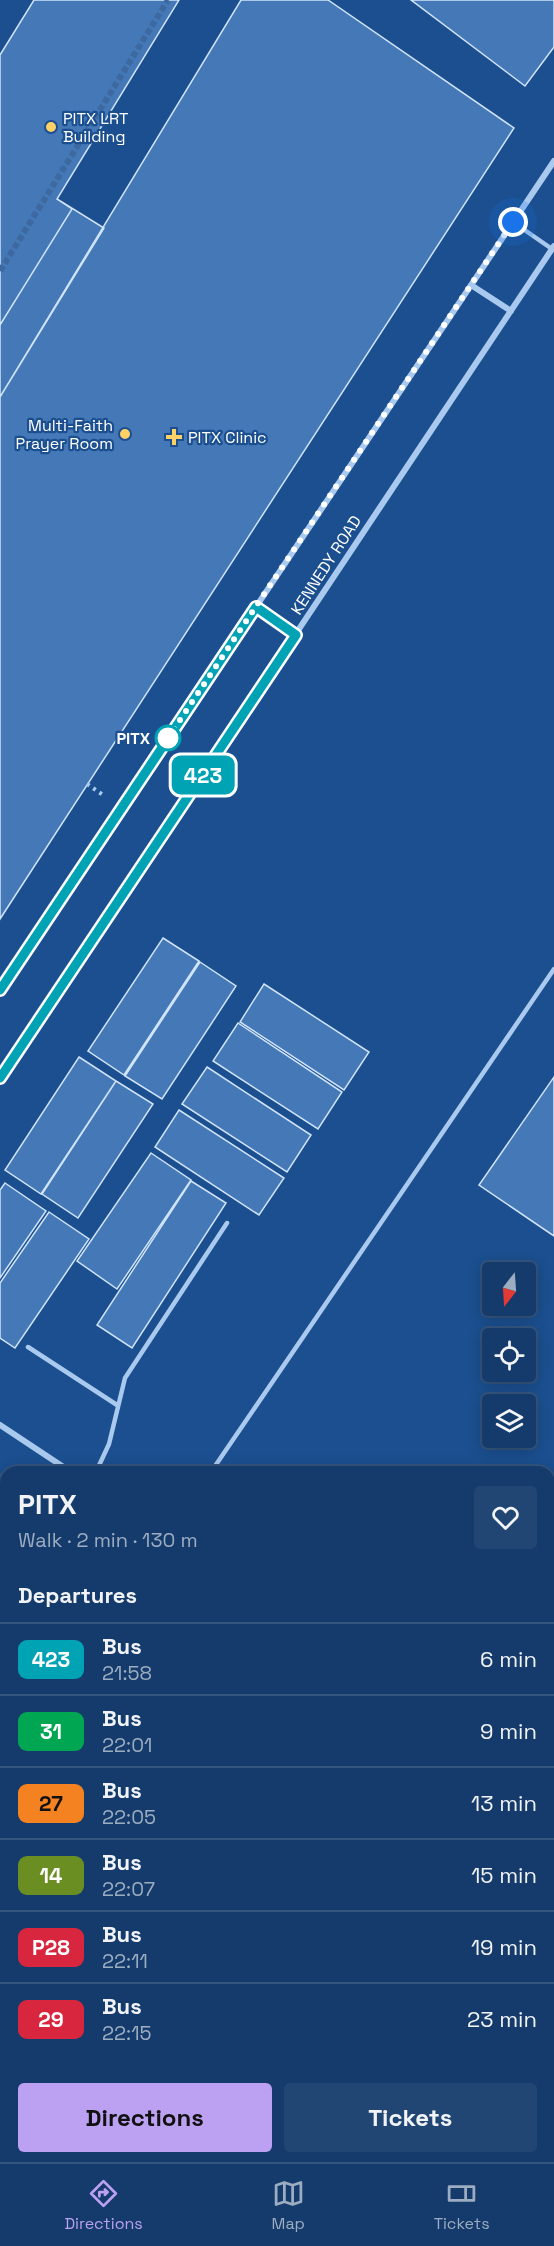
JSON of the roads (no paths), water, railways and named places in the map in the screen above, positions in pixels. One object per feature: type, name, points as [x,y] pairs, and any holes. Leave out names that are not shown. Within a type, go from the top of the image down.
[{"type":"street","name":"KENNEDY ROAD","points":[[0,990],[554,161]]},
{"type":"street","name":"KENNEDY ROAD","points":[[0,1078],[553,247]]},
{"type":"street","points":[[471,285],[511,311]]},
{"type":"street","points":[[256,607],[296,635]]},
{"type":"street","points":[[0,1425],[62,1466]]},
{"type":"lane","points":[[513,222],[553,247]]},
{"type":"lane","points":[[215,1466],[554,969]]},
{"type":"lane","points":[[99,1466],[109,1444],[125,1378],[227,1223]]},
{"type":"lane","points":[[28,1347],[117,1405]]},
{"type":"tunnel","points":[[0,271],[168,0]]},
{"type":"place","name":"PITX LRT Building","points":[[51,127]]},
{"type":"place","name":"Multi-Faith Prayer Room","points":[[125,434]]},
{"type":"place","name":"PITX Clinic","points":[[174,437]]},
{"type":"place","name":"PITX","points":[[168,738]]}]
